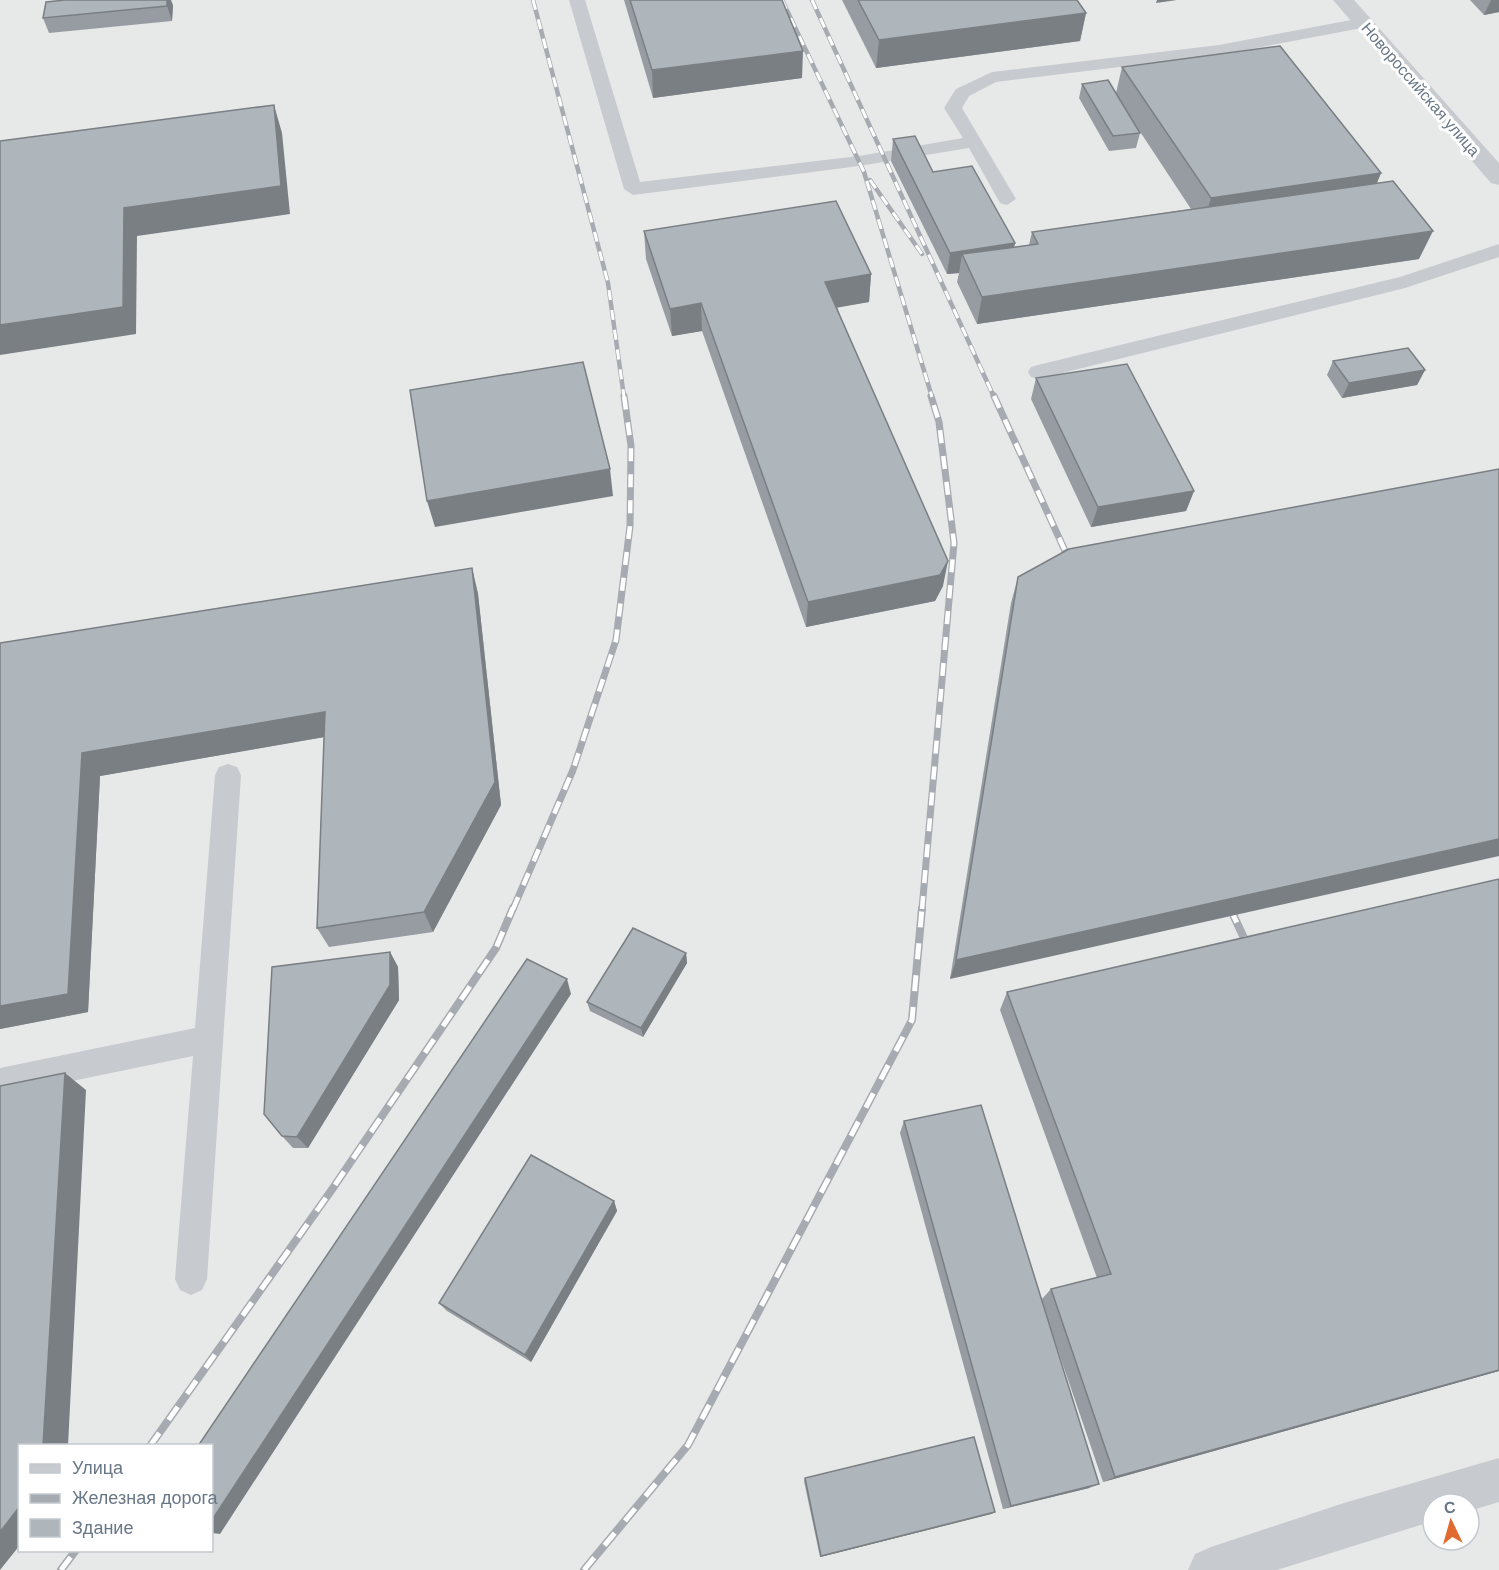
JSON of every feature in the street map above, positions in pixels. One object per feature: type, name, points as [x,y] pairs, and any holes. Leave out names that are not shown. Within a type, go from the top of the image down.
[{"type":"street","name":"Новороссийская улица","points":[[1343,0],[1499,178]]},
{"type":"street","points":[[1211,1570],[1344,1525],[1499,1480]]},
{"type":"lane","points":[[577,0],[633,189],[859,161],[974,142]]},
{"type":"lane","points":[[1007,199],[953,108],[962,93],[992,77],[1219,50],[1362,22]]},
{"type":"lane","points":[[1038,372],[1406,282],[1499,250]]},
{"type":"lane","points":[[191,1279],[228,775]]},
{"type":"lane","points":[[0,1082],[210,1040]]},
{"type":"shaded area","points":[[0,0],[1499,0],[1499,1570],[0,1570]]},
{"type":"building","points":[[167,0],[167,6],[43,18],[46,2]]},
{"type":"building","points":[[630,0],[782,0],[803,51],[652,70]]},
{"type":"building","points":[[858,0],[1077,0],[1086,13],[879,40]]},
{"type":"building","points":[[1280,46],[1381,173],[1211,198],[1122,67]]},
{"type":"building","points":[[1108,80],[1140,133],[1113,136],[1082,84]]},
{"type":"building","points":[[274,105],[281,186],[124,208],[123,307],[0,325],[0,141]]},
{"type":"building","points":[[915,136],[933,172],[972,166],[1015,243],[950,253],[893,139]]},
{"type":"building","points":[[1393,181],[1433,231],[982,297],[962,254],[1038,244],[1032,232]]},
{"type":"building","points":[[836,201],[871,274],[825,282],[948,561],[940,575],[808,602],[701,303],[670,309],[644,231]]},
{"type":"building","points":[[1408,348],[1425,370],[1349,383],[1333,361]]},
{"type":"building","points":[[583,362],[610,469],[427,501],[410,390]]},
{"type":"building","points":[[1127,364],[1194,491],[1098,507],[1036,378]]},
{"type":"building","points":[[1499,469],[1499,839],[956,960],[1018,577],[1069,549]]},
{"type":"building","points":[[472,568],[495,782],[424,912],[317,928],[325,712],[82,753],[68,994],[0,1006],[0,643]]},
{"type":"building","points":[[1499,879],[1499,1370],[1115,1477],[1051,1289],[1111,1274],[1007,992]]},
{"type":"building","points":[[633,928],[686,953],[641,1028],[587,1002]]},
{"type":"building","points":[[390,952],[390,985],[297,1137],[282,1136],[264,1114],[272,967]]},
{"type":"building","points":[[527,959],[567,979],[213,1518],[213,1444],[199,1444]]},
{"type":"building","points":[[65,1073],[43,1444],[18,1444],[18,1509],[0,1532],[0,1086]]},
{"type":"building","points":[[981,1105],[1099,1484],[1011,1506],[904,1121]]},
{"type":"building","points":[[531,1155],[614,1201],[525,1355],[439,1303]]},
{"type":"building","points":[[974,1437],[995,1512],[821,1556],[805,1478]]},
{"type":"railway","points":[[533,0],[608,283],[624,397]]},
{"type":"railway","points":[[782,0],[864,172],[932,397]]},
{"type":"railway","points":[[812,0],[994,397]]},
{"type":"railway","points":[[870,180],[922,254]]},
{"type":"railway","points":[[513,909],[573,770],[616,640],[630,526],[631,446],[624,396]]},
{"type":"railway","points":[[922,909],[954,543],[939,422],[931,396]]},
{"type":"railway","points":[[994,396],[1072,566]]},
{"type":"railway","points":[[1227,901],[1231,909]]},
{"type":"railway","points":[[151,1444],[333,1188],[496,948],[513,908]]},
{"type":"railway","points":[[584,1570],[688,1445],[912,1020],[922,908]]},
{"type":"railway","points":[[1230,908],[1251,953]]},
{"type":"railway","points":[[61,1570],[74,1552]]}]
